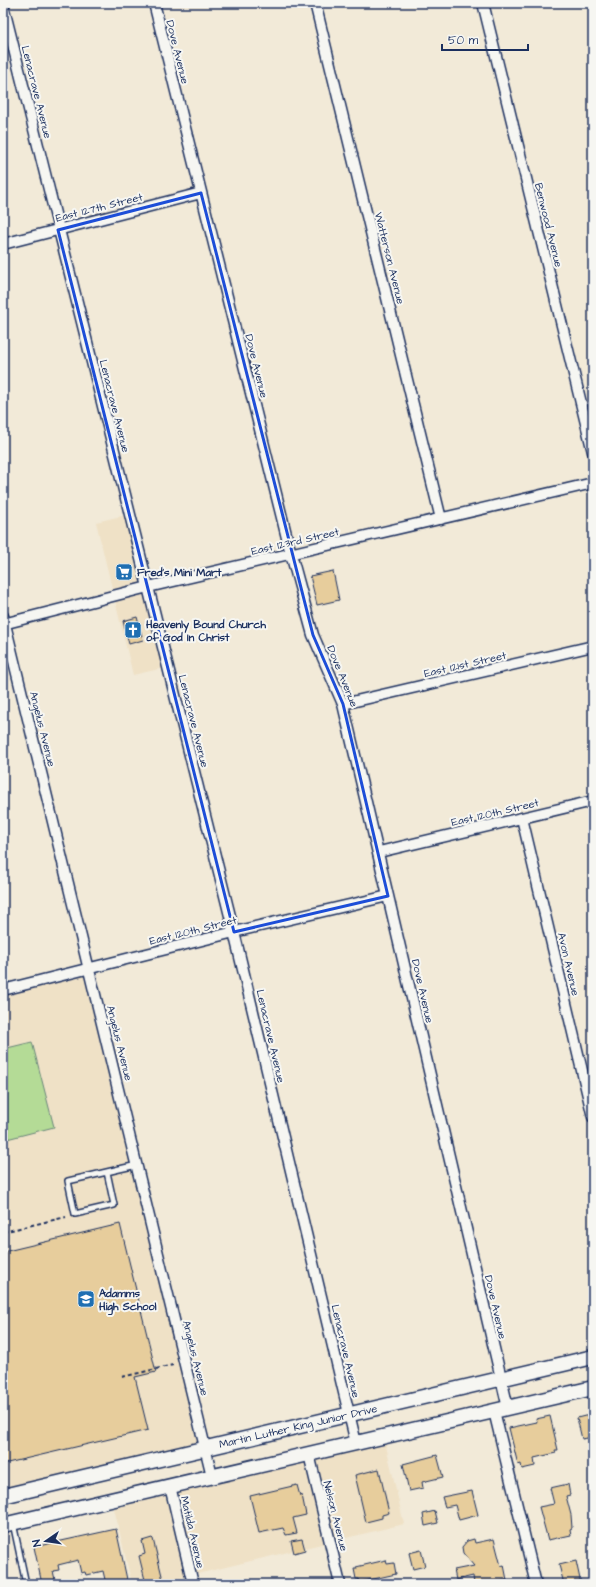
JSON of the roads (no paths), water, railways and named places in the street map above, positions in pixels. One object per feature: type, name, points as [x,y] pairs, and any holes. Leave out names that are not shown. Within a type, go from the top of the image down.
[{"type":"main road","name":"Martin Luther King Junior Drive","points":[[3,1496],[593,1357]]},
{"type":"main road","points":[[8,1524],[593,1388]]},
{"type":"street","name":"Dove Avenue","points":[[154,3],[291,554],[313,635],[343,704],[379,852],[501,1378],[501,1410],[536,1584]]},
{"type":"street","name":"Watterson Avenue","points":[[315,3],[441,520]]},
{"type":"street","name":"Benwood Avenue","points":[[483,3],[593,452]]},
{"type":"street","name":"Lenacrave Avenue","points":[[3,6],[234,932],[356,1443]]},
{"type":"street","name":"East 127th Street","points":[[3,244],[201,193]]},
{"type":"street","name":"East 123rd Street","points":[[4,621],[441,520],[593,483]]},
{"type":"street","name":"Angelus Avenue","points":[[4,621],[212,1476]]},
{"type":"street","name":"East 121st Street","points":[[343,704],[593,646]]},
{"type":"street","name":"East 120th Street","points":[[379,852],[593,801]]},
{"type":"street","name":"Avon Avenue","points":[[522,818],[593,1117]]},
{"type":"street","name":"East 120th Street","points":[[3,990],[234,932],[388,896]]},
{"type":"street","name":"Nelson Avenue","points":[[309,1454],[340,1584]]},
{"type":"street","name":"Matilda Avenue","points":[[170,1486],[193,1584]]},
{"type":"lane","points":[[107,1172],[114,1205],[75,1214],[68,1181],[137,1165]]},
{"type":"lane","points":[[8,1524],[26,1584]]},
{"type":"place","name":"Fred's Mini Mart","points":[[124,572]]},
{"type":"place","name":"Heavenly Bound Church of God In Christ","points":[[133,630]]},
{"type":"place","name":"Adamms High School","points":[[86,1299]]}]
